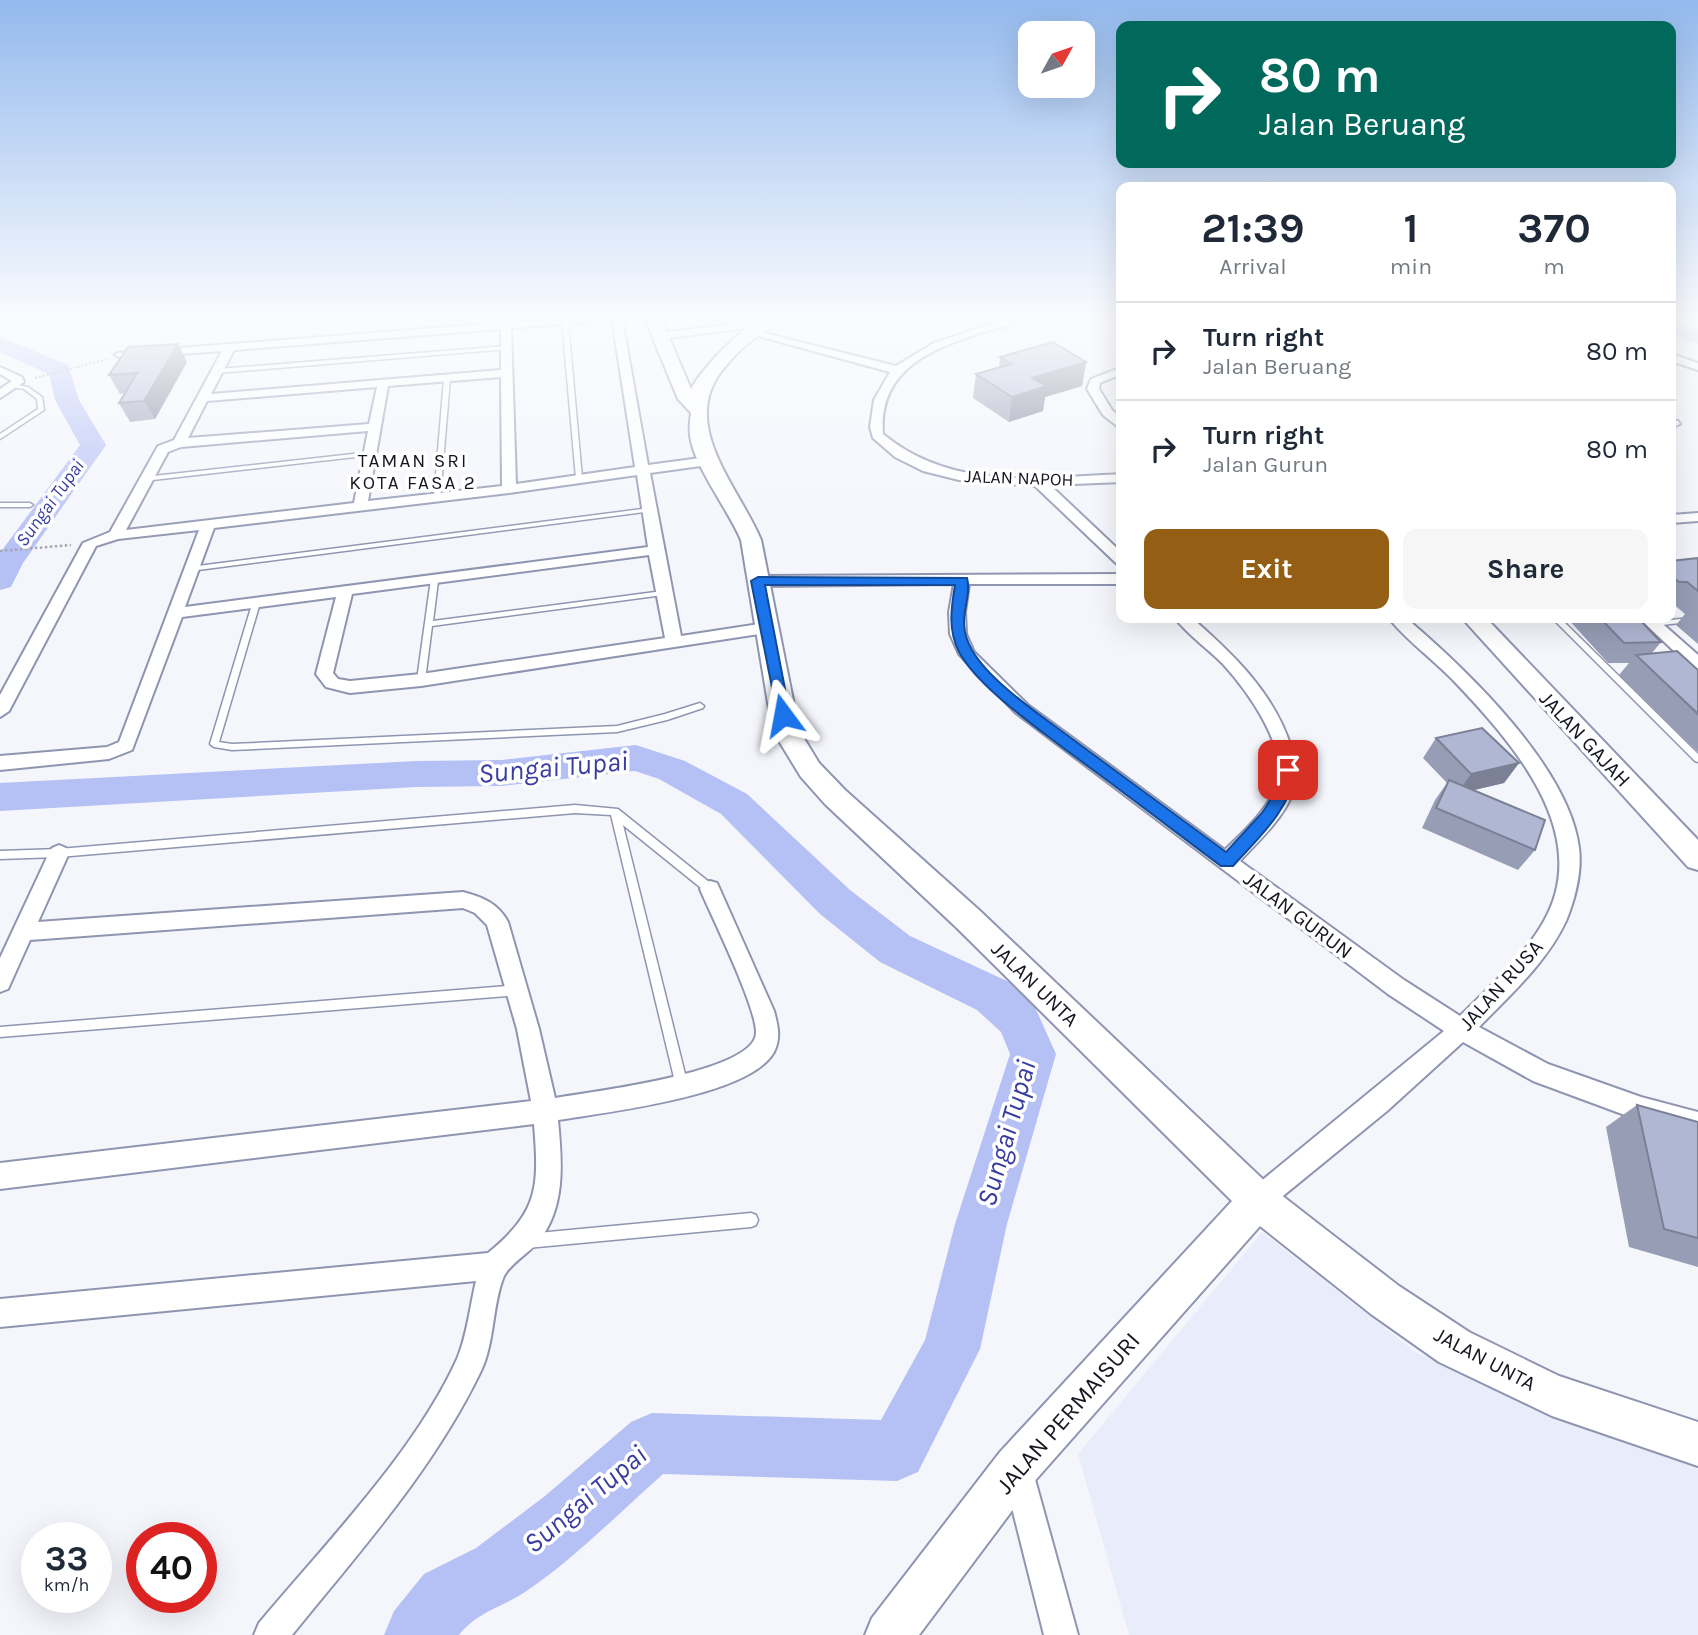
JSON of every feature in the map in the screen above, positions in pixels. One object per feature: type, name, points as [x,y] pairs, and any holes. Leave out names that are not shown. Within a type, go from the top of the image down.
[{"type":"street","points":[[179,443],[204,395]]},
{"type":"street","points":[[203,398],[238,395]]},
{"type":"street","points":[[360,506],[381,395]]},
{"type":"street","points":[[507,395],[509,489]]},
{"type":"street","points":[[630,395],[663,593],[674,642]]},
{"type":"street","points":[[685,395],[687,399],[699,399],[701,395]]},
{"type":"street","name":"JALAN NAPOH","points":[[884,395],[875,422],[877,435],[889,449],[926,468],[957,476],[1038,481],[1116,478]]},
{"type":"street","points":[[1097,395],[1116,420]]},
{"type":"street","name":"JALAN UNTA","points":[[699,399],[699,436],[708,461],[741,516],[751,540],[783,715],[792,741],[810,770],[835,797],[978,929],[1258,1200],[1385,1300],[1454,1347],[1552,1395],[1698,1444]]},
{"type":"street","points":[[116,535],[144,479],[163,449],[179,443],[375,427]]},
{"type":"street","points":[[0,711],[90,543],[116,535],[509,489],[708,461]]},
{"type":"street","points":[[1038,481],[1116,555]]},
{"type":"street","points":[[1676,519],[1698,517]]},
{"type":"street","points":[[0,762],[109,753],[126,746],[208,524]]},
{"type":"street","points":[[175,613],[656,550]]},
{"type":"street","points":[[758,581],[1116,579]]},
{"type":"street","name":"JALAN GURUN","points":[[962,581],[957,612],[958,634],[967,654],[984,673],[1032,716],[1396,987],[1462,1030],[1541,1073],[1641,1110],[1698,1124]]},
{"type":"street","points":[[345,592],[324,674],[332,683],[350,687],[421,680],[766,628]]},
{"type":"street","points":[[1188,623],[1253,687],[1268,710],[1282,743],[1288,770],[1285,789],[1268,817],[1227,862]]},
{"type":"street","name":"JALAN RUSA","points":[[1258,1200],[1462,1030],[1518,971],[1551,928],[1566,885],[1569,847],[1557,808],[1528,756],[1432,646],[1403,623]]},
{"type":"street","name":"JALAN GAJAH","points":[[1478,623],[1687,834],[1698,859]]},
{"type":"street","points":[[1652,623],[1698,664]]},
{"type":"street","points":[[2,972],[59,853]]},
{"type":"street","points":[[0,1176],[546,1111],[682,1087],[740,1068],[764,1048],[768,1033],[763,1011],[710,889]]},
{"type":"street","points":[[0,1313],[494,1266],[523,1241],[539,1219],[548,1191],[546,1111],[518,990],[497,922],[491,912],[463,900],[23,932]]},
{"type":"street","name":"JALAN PERMAISURI","points":[[888,1635],[1016,1468],[1258,1200]]},
{"type":"street","points":[[271,1635],[399,1478],[438,1423],[471,1361],[494,1266]]},
{"type":"street","points":[[1016,1468],[1061,1635]]},
{"type":"lane","points":[[0,437],[41,410],[40,398],[37,395]]},
{"type":"lane","points":[[437,498],[446,395]]},
{"type":"lane","points":[[572,395],[579,478]]},
{"type":"lane","points":[[144,479],[371,454]]},
{"type":"lane","points":[[0,505],[30,505]]},
{"type":"lane","points":[[190,569],[650,510]]},
{"type":"lane","points":[[421,680],[434,581]]},
{"type":"lane","points":[[430,624],[663,593]]},
{"type":"lane","points":[[256,603],[214,744],[232,747],[617,729],[700,706]]},
{"type":"lane","points":[[1676,620],[1698,619]]},
{"type":"lane","points":[[1561,623],[1698,759]]},
{"type":"lane","points":[[0,855],[59,853],[575,809],[615,812],[710,889]]},
{"type":"lane","points":[[615,812],[682,1087]]},
{"type":"lane","points":[[0,1032],[518,990]]},
{"type":"lane","points":[[523,1241],[751,1220]]},
{"type":"path","points":[[0,551],[54,546]]},
{"type":"shaded area","points":[[1262,1232],[1417,1353],[1698,1453],[1698,1635],[1129,1635],[1078,1454]]},
{"type":"building","points":[[124,395],[147,395],[144,401],[119,403]]},
{"type":"building","points":[[1698,558],[1698,591],[1687,582],[1676,580],[1676,560]]},
{"type":"building","points":[[1605,623],[1643,623],[1661,642],[1624,643]]},
{"type":"building","points":[[1677,651],[1698,670],[1698,714],[1636,655]]},
{"type":"building","points":[[1482,728],[1519,763],[1471,774],[1436,738]]},
{"type":"building","points":[[1449,780],[1545,820],[1535,850],[1436,808]]},
{"type":"building","points":[[1637,1105],[1698,1122],[1698,1238],[1664,1229]]},
{"type":"waterway","name":"Sungai Tupai","points":[[0,581],[8,563],[93,445],[66,395]]},
{"type":"waterway","name":"Sungai Tupai","points":[[0,797],[416,774],[502,773],[636,758],[672,770],[734,804],[835,902],[895,949],[993,996],[1018,1019],[1033,1054],[981,1224],[951,1349],[897,1451],[652,1443],[567,1518],[499,1571],[447,1597],[418,1635]]},
{"type":"district","name":"TAMAN SRI KOTA FASA 2","points":[[413,472]]},
{"type":"route","points":[[783,715],[771,664],[758,581],[962,581],[957,612],[958,634],[967,654],[984,673],[1022,709],[1227,862],[1268,817],[1285,789],[1288,770]]}]
